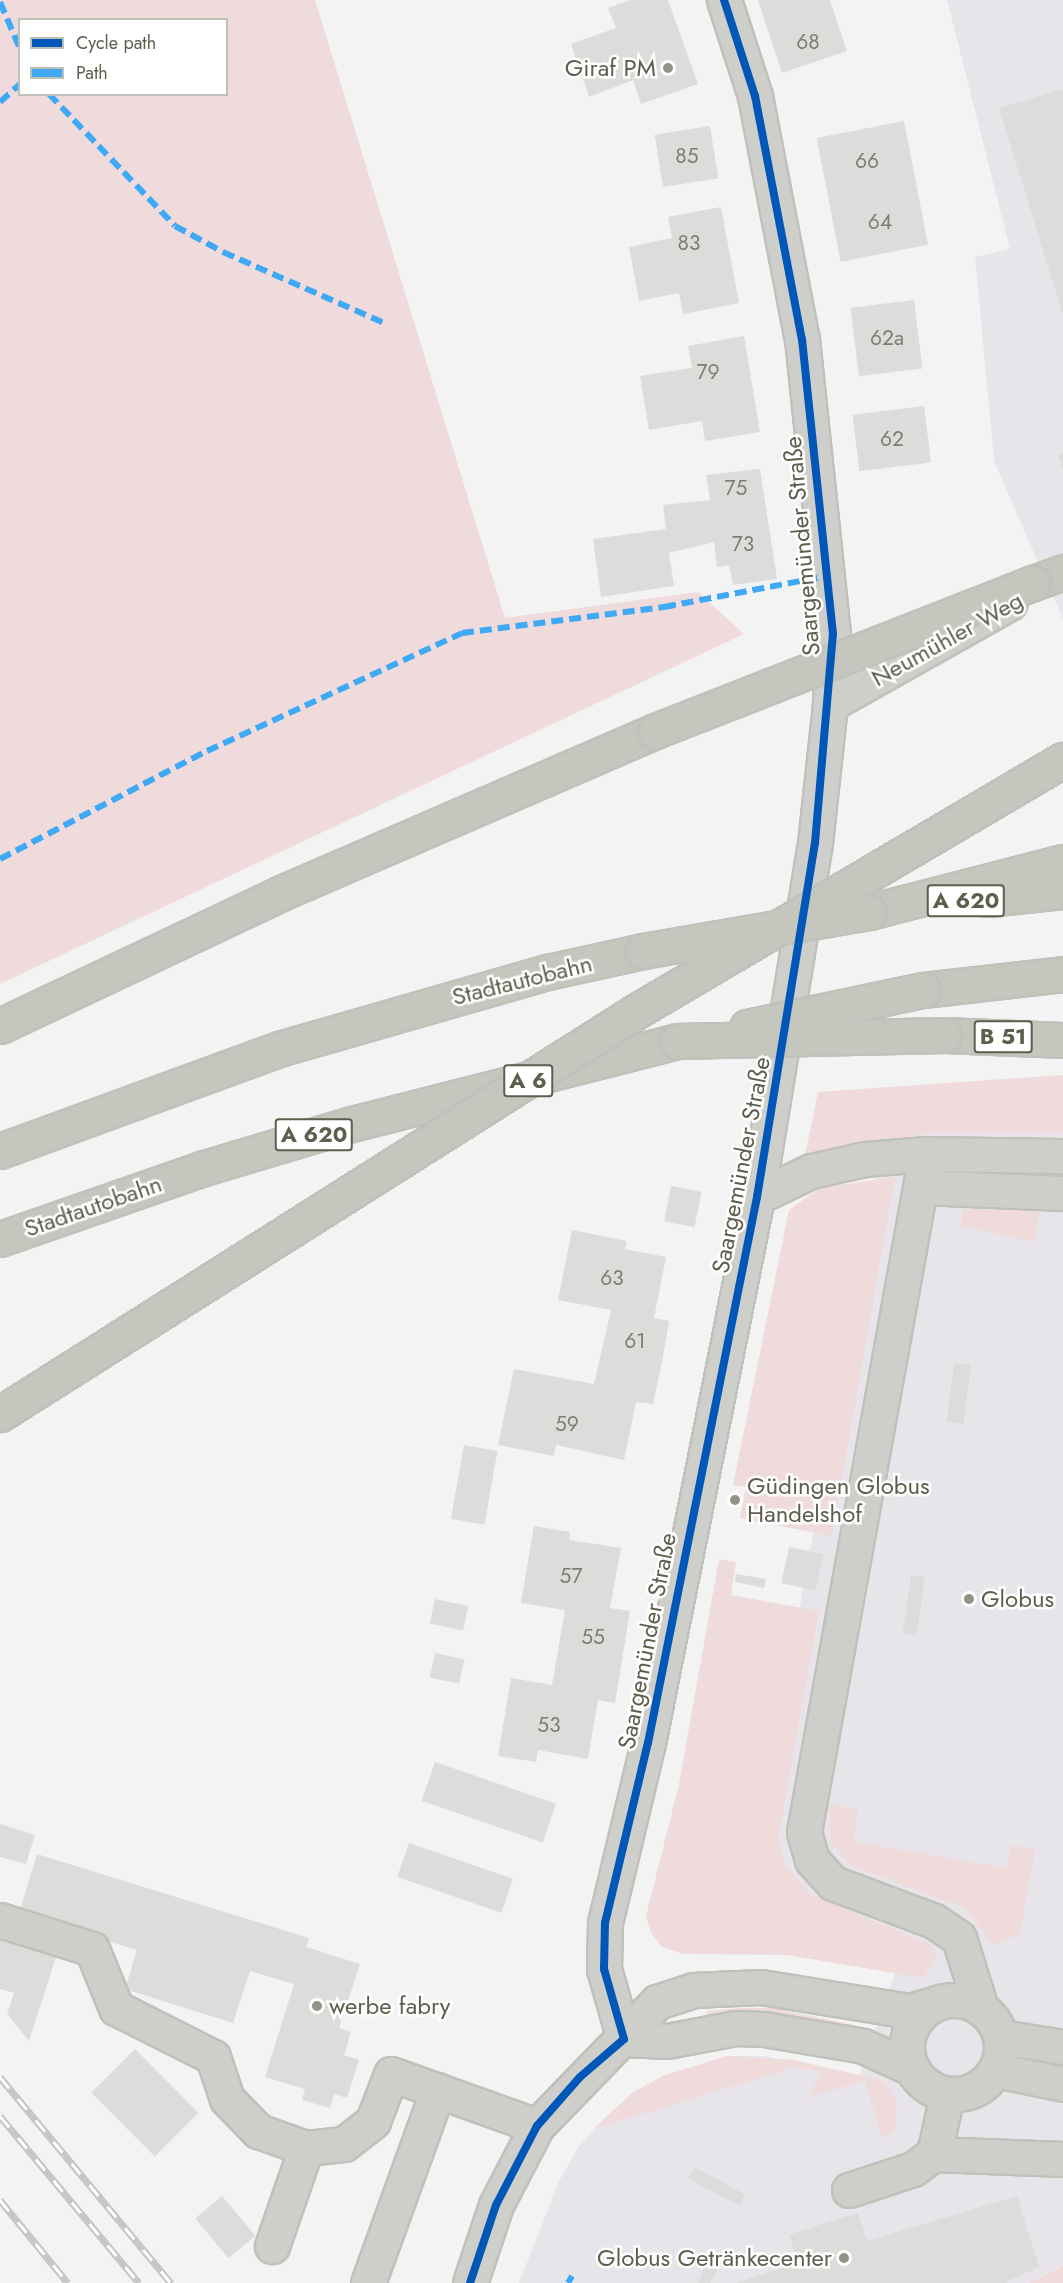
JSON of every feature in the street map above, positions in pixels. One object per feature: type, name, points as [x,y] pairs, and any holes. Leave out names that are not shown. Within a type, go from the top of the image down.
[{"type":"highway","points":[[0,1026],[280,892],[655,731],[1063,572]]},
{"type":"highway","name":"A 6","points":[[0,1414],[640,1010],[1063,760]]},
{"type":"highway","points":[[869,912],[1063,862]]},
{"type":"highway","name":"Stadtautobahn","points":[[0,1151],[282,1048],[524,978],[643,951],[869,912],[1063,891]]},
{"type":"highway","name":"Stadtautobahn","points":[[0,1239],[318,1134],[677,1041],[923,990],[1063,974]]},
{"type":"highway","name":"B 51","points":[[677,1041],[944,1035],[1063,1040]]},
{"type":"street","name":"Saargemünder Straße","points":[[624,2039],[604,1969],[605,1923],[648,1743],[757,1197],[813,854],[830,704],[832,634],[802,340],[755,96],[723,0]]},
{"type":"street","name":"Neumühler Weg","points":[[830,704],[1063,572]]},
{"type":"street","points":[[624,2039],[667,2041],[736,2028],[764,2029],[885,2052],[911,2068],[927,2087],[947,2095],[980,2087],[996,2070],[1000,2037],[981,2008],[959,1938],[934,1922],[832,1883],[812,1860],[804,1832],[926,1154]]},
{"type":"street","points":[[757,1197],[811,1171],[865,1159],[926,1154],[1063,1156]]},
{"type":"street","points":[[920,1187],[1063,1192]]},
{"type":"street","points":[[0,1920],[92,1949],[116,2008],[213,2057],[227,2099],[258,2132],[306,2148],[344,2144],[373,2121],[391,2074],[537,2126]]},
{"type":"street","points":[[470,2283],[496,2205],[537,2126],[580,2077],[624,2039],[657,2002],[712,1988],[761,1987],[909,2011],[952,2000],[981,2008]]},
{"type":"street","points":[[911,2068],[908,2036],[915,2021],[937,2003]]},
{"type":"street","points":[[1000,2037],[1063,2048]]},
{"type":"street","points":[[996,2070],[1063,2084]]},
{"type":"street","points":[[368,2283],[438,2090]]},
{"type":"street","points":[[934,2154],[947,2095]]},
{"type":"street","points":[[272,2246],[306,2148]]},
{"type":"street","points":[[849,2190],[913,2169],[934,2154],[1063,2159]]},
{"type":"shaded area","points":[[0,0],[315,0],[505,618],[698,592],[744,634],[0,984]]},
{"type":"shaded area","points":[[947,0],[1063,0],[1063,619],[994,461],[975,257],[1010,249]]},
{"type":"shaded area","points":[[1063,1075],[1063,1133],[931,1133],[805,1156],[818,1092]]},
{"type":"shaded area","points":[[1063,1120],[1063,2265],[1028,2283],[519,2283],[559,2181],[579,2146],[632,2093],[663,2076],[727,2056],[765,2056],[859,2076],[896,1970],[740,1942],[886,1126]]},
{"type":"shaded area","points":[[895,1177],[832,1536],[740,1518],[746,1487],[733,1485],[789,1210],[820,1188]]},
{"type":"shaded area","points":[[963,1209],[1040,1211],[1034,1242],[960,1226]]},
{"type":"shaded area","points":[[719,1559],[736,1562],[731,1595],[819,1611],[778,1841],[785,1865],[810,1894],[931,1945],[937,1956],[923,1978],[787,1955],[683,1954],[662,1947],[651,1933],[646,1916],[679,1784]]},
{"type":"shaded area","points":[[830,1804],[858,1810],[854,1842],[1006,1868],[1011,1845],[1035,1849],[1020,1934],[994,1945],[964,1908],[850,1865],[830,1843]]},
{"type":"shaded area","points":[[773,2008],[859,2026],[856,2036],[709,2020],[707,2011]]},
{"type":"shaded area","points":[[727,2056],[794,2060],[884,2081],[897,2103],[896,2129],[882,2139],[865,2080],[808,2098],[821,2071],[792,2068],[593,2129],[632,2093],[663,2076]]},
{"type":"shaded area","points":[[1063,2265],[1063,2283],[1028,2283],[1051,2272]]},
{"type":"building","points":[[630,0],[668,0],[698,84],[641,104],[633,80],[589,97],[571,44],[616,28],[608,8]]},
{"type":"building","points":[[758,0],[830,0],[847,51],[782,73]]},
{"type":"building","points":[[1063,89],[1063,312],[1062,312],[999,108]]},
{"type":"building","points":[[904,121],[928,245],[841,262],[817,138]]},
{"type":"building","points":[[710,126],[718,178],[663,187],[655,135]]},
{"type":"building","points":[[721,207],[739,303],[683,314],[679,293],[639,301],[629,247],[672,238],[668,217]]},
{"type":"building","points":[[914,300],[922,368],[859,376],[850,308]]},
{"type":"building","points":[[744,336],[760,432],[705,441],[702,421],[649,430],[640,376],[692,368],[688,346]]},
{"type":"building","points":[[924,406],[931,463],[859,471],[853,415]]},
{"type":"building","points":[[1063,453],[1063,469],[1058,456]]},
{"type":"building","points":[[760,469],[777,579],[733,585],[729,565],[717,567],[714,542],[669,553],[674,586],[601,597],[593,539],[666,529],[663,505],[710,500],[706,475]]},
{"type":"building","points":[[671,1186],[701,1192],[695,1227],[664,1221]]},
{"type":"building","points":[[572,1230],[627,1241],[625,1249],[666,1257],[654,1318],[669,1321],[662,1362],[653,1404],[636,1402],[624,1460],[556,1445],[554,1456],[498,1445],[514,1369],[594,1384],[611,1310],[558,1300]]},
{"type":"building","points":[[954,1363],[971,1365],[964,1424],[947,1422]]},
{"type":"building","points":[[464,1445],[497,1451],[484,1525],[451,1519]]},
{"type":"building","points":[[534,1526],[570,1532],[569,1540],[621,1548],[610,1608],[630,1611],[615,1703],[598,1700],[588,1759],[538,1750],[536,1762],[498,1756],[511,1678],[552,1685],[565,1610],[521,1603]]},
{"type":"building","points":[[789,1547],[823,1554],[816,1590],[781,1583]]},
{"type":"building","points":[[736,1574],[766,1579],[764,1588],[735,1582]]},
{"type":"building","points":[[911,1575],[925,1577],[917,1635],[903,1633]]},
{"type":"building","points":[[435,1599],[468,1606],[463,1631],[430,1623]]},
{"type":"building","points":[[435,1653],[464,1659],[459,1684],[430,1677]]},
{"type":"building","points":[[435,1762],[556,1804],[543,1842],[422,1801]]},
{"type":"building","points":[[0,1824],[35,1835],[26,1864],[0,1857]]},
{"type":"building","points":[[409,1843],[513,1879],[501,1913],[397,1877]]},
{"type":"building","points":[[37,1854],[309,1938],[306,1947],[360,1964],[339,2028],[351,2032],[344,2055],[359,2060],[347,2098],[334,2094],[330,2108],[302,2100],[305,2089],[265,2077],[294,1984],[250,1971],[233,2023],[125,1989],[137,1950],[19,1913]]},
{"type":"building","points":[[0,1933],[58,1951],[29,2041],[7,2014],[14,1993],[0,1989]]},
{"type":"building","points":[[135,2049],[199,2113],[155,2156],[91,2093]]},
{"type":"building","points":[[694,2167],[745,2194],[739,2206],[688,2178]]},
{"type":"building","points":[[222,2196],[255,2236],[229,2258],[195,2218]]},
{"type":"building","points":[[1017,2196],[1039,2267],[1004,2283],[736,2283],[798,2263],[789,2235],[825,2223],[858,2213],[867,2241]]},
{"type":"building","points":[[706,2264],[718,2269],[710,2283],[698,2283]]},
{"type":"railway","points":[[0,2077],[171,2283]]},
{"type":"railway","points":[[0,2116],[139,2283]]},
{"type":"railway","points":[[0,2200],[68,2283]]},
{"type":"marked path","points":[[0,2],[18,44]]},
{"type":"marked path","points":[[0,102],[18,86]]},
{"type":"marked path","points":[[51,96],[175,226],[223,252],[386,324]]},
{"type":"marked path","points":[[0,859],[207,751],[462,633],[664,607],[827,576]]},
{"type":"marked path","points":[[568,2283],[572,2276]]},
{"type":"cycle path","points":[[470,2283],[496,2205],[537,2126],[580,2077],[624,2039],[604,1969],[605,1923],[648,1743],[757,1197],[815,843],[833,634],[802,340],[755,96],[724,0]]},
{"type":"place","name":"Giraf PM","points":[[668,68]]},
{"type":"place","name":"Güdingen Globus Handelshof","points":[[735,1500]]},
{"type":"place","name":"Globus","points":[[969,1599]]},
{"type":"place","name":"werbe fabry","points":[[317,2006]]},
{"type":"place","name":"Globus Getränkecenter","points":[[844,2258]]}]
